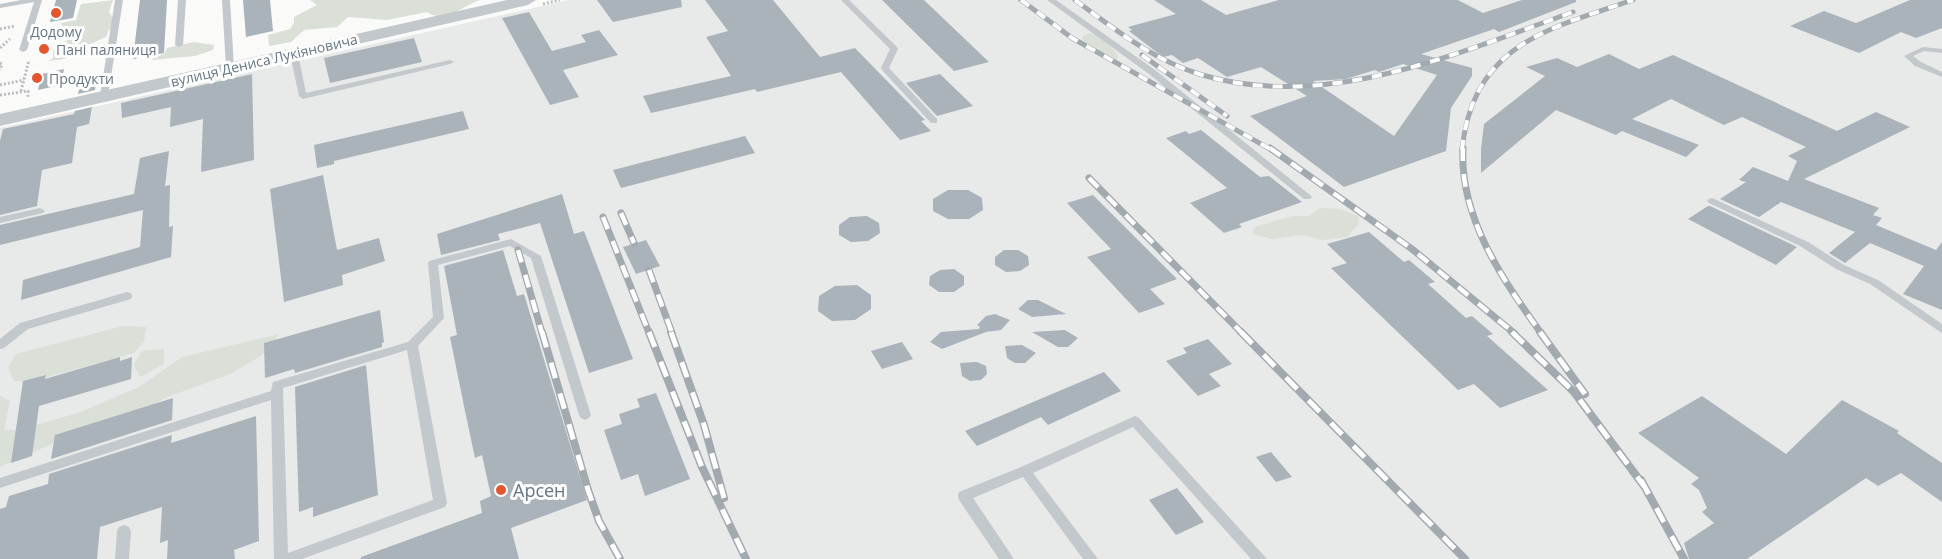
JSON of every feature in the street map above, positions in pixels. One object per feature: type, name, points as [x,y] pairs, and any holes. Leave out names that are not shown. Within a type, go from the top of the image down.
[{"type":"street","name":"вулиця Дениса Лукіяновича","points":[[0,120],[528,0]]},
{"type":"lane","points":[[0,6],[33,0]]},
{"type":"lane","points":[[23,50],[38,0]]},
{"type":"lane","points":[[104,96],[119,0]]},
{"type":"lane","points":[[179,45],[182,0]]},
{"type":"lane","points":[[226,0],[230,68]]},
{"type":"lane","points":[[845,0],[894,49],[885,68],[934,121]]},
{"type":"lane","points":[[1051,0],[1160,78],[1307,197]]},
{"type":"lane","points":[[1942,51],[1923,49],[1908,56],[1918,64],[1942,75]]},
{"type":"lane","points":[[294,54],[303,96],[450,62]]},
{"type":"lane","points":[[1712,201],[1804,244],[1840,267],[1874,282],[1942,329]]},
{"type":"lane","points":[[0,220],[40,211]]},
{"type":"lane","points":[[412,345],[441,503],[284,559],[277,385],[412,345],[439,318],[433,263],[511,242],[536,256],[585,415]]},
{"type":"lane","points":[[0,345],[24,326],[127,296]]},
{"type":"lane","points":[[0,483],[278,394]]},
{"type":"lane","points":[[1007,559],[964,496],[1136,421],[1260,559]]},
{"type":"lane","points":[[1025,471],[1091,559]]},
{"type":"lane","points":[[122,559],[124,531]]},
{"type":"path","points":[[0,48],[9,43],[20,2]]},
{"type":"path","points":[[0,29],[15,26]]},
{"type":"path","points":[[21,91],[31,48],[23,50]]},
{"type":"path","points":[[0,63],[2,64],[0,70]]},
{"type":"path","points":[[0,85],[24,80]]},
{"type":"shaded area","points":[[113,0],[109,12],[118,24],[109,30],[106,37],[72,52],[65,59],[48,61],[53,58],[53,51],[67,40],[61,23],[76,20],[81,4]]},
{"type":"shaded area","points":[[310,0],[480,0],[454,13],[441,16],[427,12],[387,20],[348,17],[337,27],[304,30],[291,42],[269,46],[268,35],[290,29],[294,23],[294,17],[317,5]]},
{"type":"shaded area","points":[[569,0],[1942,0],[1942,559],[0,559],[0,128]]},
{"type":"shaded area","points":[[1089,33],[1113,49],[1118,56],[1116,61],[1106,58],[1083,43],[1083,36]]},
{"type":"shaded area","points":[[194,42],[214,45],[213,50],[195,56],[151,60],[165,53],[167,48]]},
{"type":"shaded area","points":[[1320,208],[1340,209],[1358,216],[1359,224],[1347,237],[1322,240],[1302,235],[1272,239],[1253,234],[1254,228],[1258,226],[1293,216],[1309,216]]},
{"type":"shaded area","points":[[123,326],[146,327],[144,342],[134,353],[33,381],[14,381],[8,367],[16,354]]},
{"type":"shaded area","points":[[279,334],[261,356],[230,374],[165,398],[133,416],[65,438],[0,467],[0,396],[10,401],[4,430],[18,430],[78,413],[139,387],[182,357]]},
{"type":"shaded area","points":[[164,349],[164,364],[140,377],[134,365],[142,351]]},
{"type":"building","points":[[56,0],[77,0],[73,18],[50,22]]},
{"type":"building","points":[[140,0],[167,0],[164,53],[133,59]]},
{"type":"building","points":[[243,0],[270,0],[273,31],[246,37]]},
{"type":"building","points":[[597,0],[681,0],[682,7],[613,22]]},
{"type":"building","points":[[705,0],[773,0],[820,57],[855,48],[925,120],[921,121],[931,131],[900,140],[841,72],[757,92],[755,89],[651,113],[643,96],[731,76],[706,37],[728,31]]},
{"type":"building","points":[[882,0],[924,0],[989,62],[954,71]]},
{"type":"building","points":[[1154,0],[1201,0],[1226,15],[1279,0],[1458,0],[1483,13],[1522,0],[1576,0],[1576,2],[1499,32],[1494,29],[1421,54],[1472,68],[1472,76],[1451,108],[1446,151],[1344,187],[1250,116],[1307,96],[1261,67],[1227,77],[1198,58],[1183,63],[1172,55],[1163,57],[1129,31],[1132,30],[1128,27],[1176,14]],"holes":[[[1403,64],[1437,75],[1394,136],[1313,81],[1346,79]]]},
{"type":"building","points":[[1910,0],[1942,0],[1942,28],[1916,38],[1901,32],[1859,53],[1790,26],[1824,11],[1856,23]]},
{"type":"building","points":[[529,12],[552,51],[586,42],[581,35],[599,30],[618,55],[563,70],[579,97],[550,105],[502,18]]},
{"type":"building","points":[[414,38],[422,62],[330,83],[324,58]]},
{"type":"building","points":[[1609,54],[1639,69],[1673,55],[1837,131],[1876,112],[1910,127],[1804,179],[1879,208],[1873,215],[1882,218],[1876,225],[1936,250],[1942,242],[1942,310],[1903,294],[1924,266],[1870,243],[1845,263],[1829,253],[1855,232],[1781,202],[1759,217],[1720,199],[1746,182],[1739,180],[1753,167],[1788,181],[1797,161],[1788,156],[1806,147],[1742,117],[1724,125],[1671,99],[1632,119],[1699,145],[1686,157],[1622,131],[1616,135],[1556,110],[1481,173],[1484,124],[1545,76],[1526,67],[1557,58],[1577,67]]},
{"type":"building","points":[[64,69],[61,85],[38,90],[42,74]]},
{"type":"building","points":[[252,74],[254,160],[201,172],[203,119],[170,127],[171,107],[122,118],[121,103]]},
{"type":"building","points":[[940,74],[973,106],[937,116],[906,83]]},
{"type":"building","points":[[97,78],[95,90],[78,94],[81,82]]},
{"type":"building","points":[[92,107],[89,124],[77,127],[72,163],[42,170],[37,206],[0,215],[0,141],[3,129],[74,114],[75,111]]},
{"type":"building","points":[[463,111],[469,129],[334,161],[334,164],[317,168],[314,145]]},
{"type":"building","points":[[1201,130],[1260,177],[1269,176],[1302,202],[1239,224],[1242,227],[1224,233],[1190,203],[1227,188],[1166,138],[1186,131],[1189,134]]},
{"type":"building","points":[[745,136],[755,153],[621,188],[613,170]]},
{"type":"building","points":[[169,151],[165,186],[170,185],[169,227],[173,226],[171,257],[21,300],[23,280],[140,247],[143,210],[0,245],[0,225],[134,194],[140,158]]},
{"type":"building","points":[[323,175],[337,250],[379,238],[385,261],[342,275],[343,285],[284,302],[270,189]]},
{"type":"building","points":[[948,190],[968,190],[982,198],[983,210],[969,219],[948,219],[933,211],[933,199]]},
{"type":"building","points":[[562,194],[574,234],[584,231],[633,359],[589,373],[540,223],[498,234],[500,240],[441,255],[437,234]]},
{"type":"building","points":[[1093,195],[1177,279],[1150,289],[1165,304],[1139,313],[1087,257],[1111,249],[1067,203]]},
{"type":"building","points":[[1708,206],[1797,247],[1776,265],[1688,219]]},
{"type":"building","points":[[867,216],[879,223],[880,233],[868,241],[851,242],[839,235],[839,225],[850,217]]},
{"type":"building","points":[[1369,232],[1404,262],[1409,260],[1435,282],[1428,284],[1466,318],[1472,316],[1493,334],[1487,336],[1548,390],[1500,408],[1474,384],[1458,390],[1331,268],[1347,263],[1327,244]]},
{"type":"building","points":[[646,240],[660,266],[636,274],[623,247]]},
{"type":"building","points":[[503,250],[517,296],[524,294],[587,500],[511,528],[519,559],[361,559],[361,557],[482,513],[480,501],[491,496],[482,455],[475,458],[465,411],[450,337],[457,335],[444,266]]},
{"type":"building","points":[[1004,250],[1018,250],[1028,256],[1029,265],[1020,271],[1006,272],[995,265],[995,257]]},
{"type":"building","points":[[954,269],[964,276],[964,285],[954,292],[939,292],[929,285],[930,276],[940,270]]},
{"type":"building","points":[[857,285],[871,295],[871,309],[855,320],[832,321],[818,311],[819,296],[835,286]]},
{"type":"building","points":[[1028,300],[1038,300],[1066,314],[1032,317],[1018,309]]},
{"type":"building","points":[[380,310],[384,342],[382,347],[295,373],[294,369],[265,378],[264,343]]},
{"type":"building","points":[[995,314],[1010,320],[1001,330],[986,332],[942,349],[930,342],[941,332],[979,329],[977,325],[986,316]]},
{"type":"building","points":[[1065,330],[1078,338],[1068,347],[1058,347],[1032,332]]},
{"type":"building","points":[[1208,339],[1232,364],[1209,374],[1221,386],[1198,396],[1166,361],[1187,353],[1183,348]]},
{"type":"building","points":[[902,342],[913,359],[882,369],[871,351]]},
{"type":"building","points":[[1022,345],[1036,353],[1025,363],[1015,363],[1007,358],[1005,346]]},
{"type":"building","points":[[120,357],[120,361],[132,357],[131,379],[39,406],[32,456],[11,463],[23,381],[46,375],[45,379]]},
{"type":"building","points":[[977,362],[986,366],[987,374],[981,380],[970,381],[962,376],[960,363]]},
{"type":"building","points":[[366,365],[378,495],[313,517],[313,507],[299,512],[295,387]]},
{"type":"building","points":[[1104,372],[1121,391],[1048,425],[1041,417],[977,446],[965,431]]},
{"type":"building","points":[[656,393],[690,479],[645,496],[638,474],[621,480],[604,430],[622,424],[619,414],[640,407],[637,399]]},
{"type":"building","points":[[1702,396],[1786,454],[1842,400],[1899,431],[1897,433],[1942,463],[1942,502],[1901,473],[1878,486],[1866,478],[1747,559],[1689,559],[1684,543],[1714,523],[1702,512],[1707,508],[1699,490],[1691,484],[1699,478],[1638,433]]},
{"type":"building","points":[[173,398],[172,420],[51,459],[55,435]]},
{"type":"building","points":[[256,416],[259,541],[234,550],[235,559],[167,559],[168,540],[160,543],[162,507],[100,527],[97,559],[0,559],[0,509],[6,507],[9,496],[48,484],[49,474],[172,435],[171,443]]},
{"type":"building","points":[[1271,452],[1292,477],[1276,482],[1256,457]]},
{"type":"building","points":[[1177,488],[1204,522],[1176,535],[1149,500]]},
{"type":"railway","points":[[1021,0],[1072,38],[1272,150]]},
{"type":"railway","points":[[1075,0],[1134,42],[1182,68],[1246,84],[1294,87],[1342,82],[1389,73],[1437,60],[1573,12]]},
{"type":"railway","points":[[1462,150],[1469,114],[1481,86],[1499,64],[1520,46],[1544,32],[1633,0]]},
{"type":"railway","points":[[1142,55],[1227,116]]},
{"type":"railway","points":[[1270,148],[1412,249],[1514,333]]},
{"type":"railway","points":[[1463,148],[1468,199],[1476,223],[1499,269],[1541,333]]},
{"type":"railway","points":[[1089,178],[1242,333]]},
{"type":"railway","points":[[621,213],[634,243]]},
{"type":"railway","points":[[603,217],[649,333]]},
{"type":"railway","points":[[518,250],[542,333]]},
{"type":"railway","points":[[649,270],[672,333]]},
{"type":"railway","points":[[542,332],[588,490],[599,521],[620,559]]},
{"type":"railway","points":[[649,332],[702,467],[746,559]]},
{"type":"railway","points":[[671,332],[704,425],[724,498]]},
{"type":"railway","points":[[1241,332],[1465,559]]},
{"type":"railway","points":[[1512,332],[1574,392],[1644,486]]},
{"type":"railway","points":[[1540,332],[1585,394]]},
{"type":"railway","points":[[1641,480],[1684,559]]},
{"type":"place","name":"Додому","points":[[56,13]]},
{"type":"place","name":"Пані паляниця","points":[[44,49]]},
{"type":"place","name":"Продукти","points":[[37,78]]},
{"type":"place","name":"Арсен","points":[[501,490]]}]
